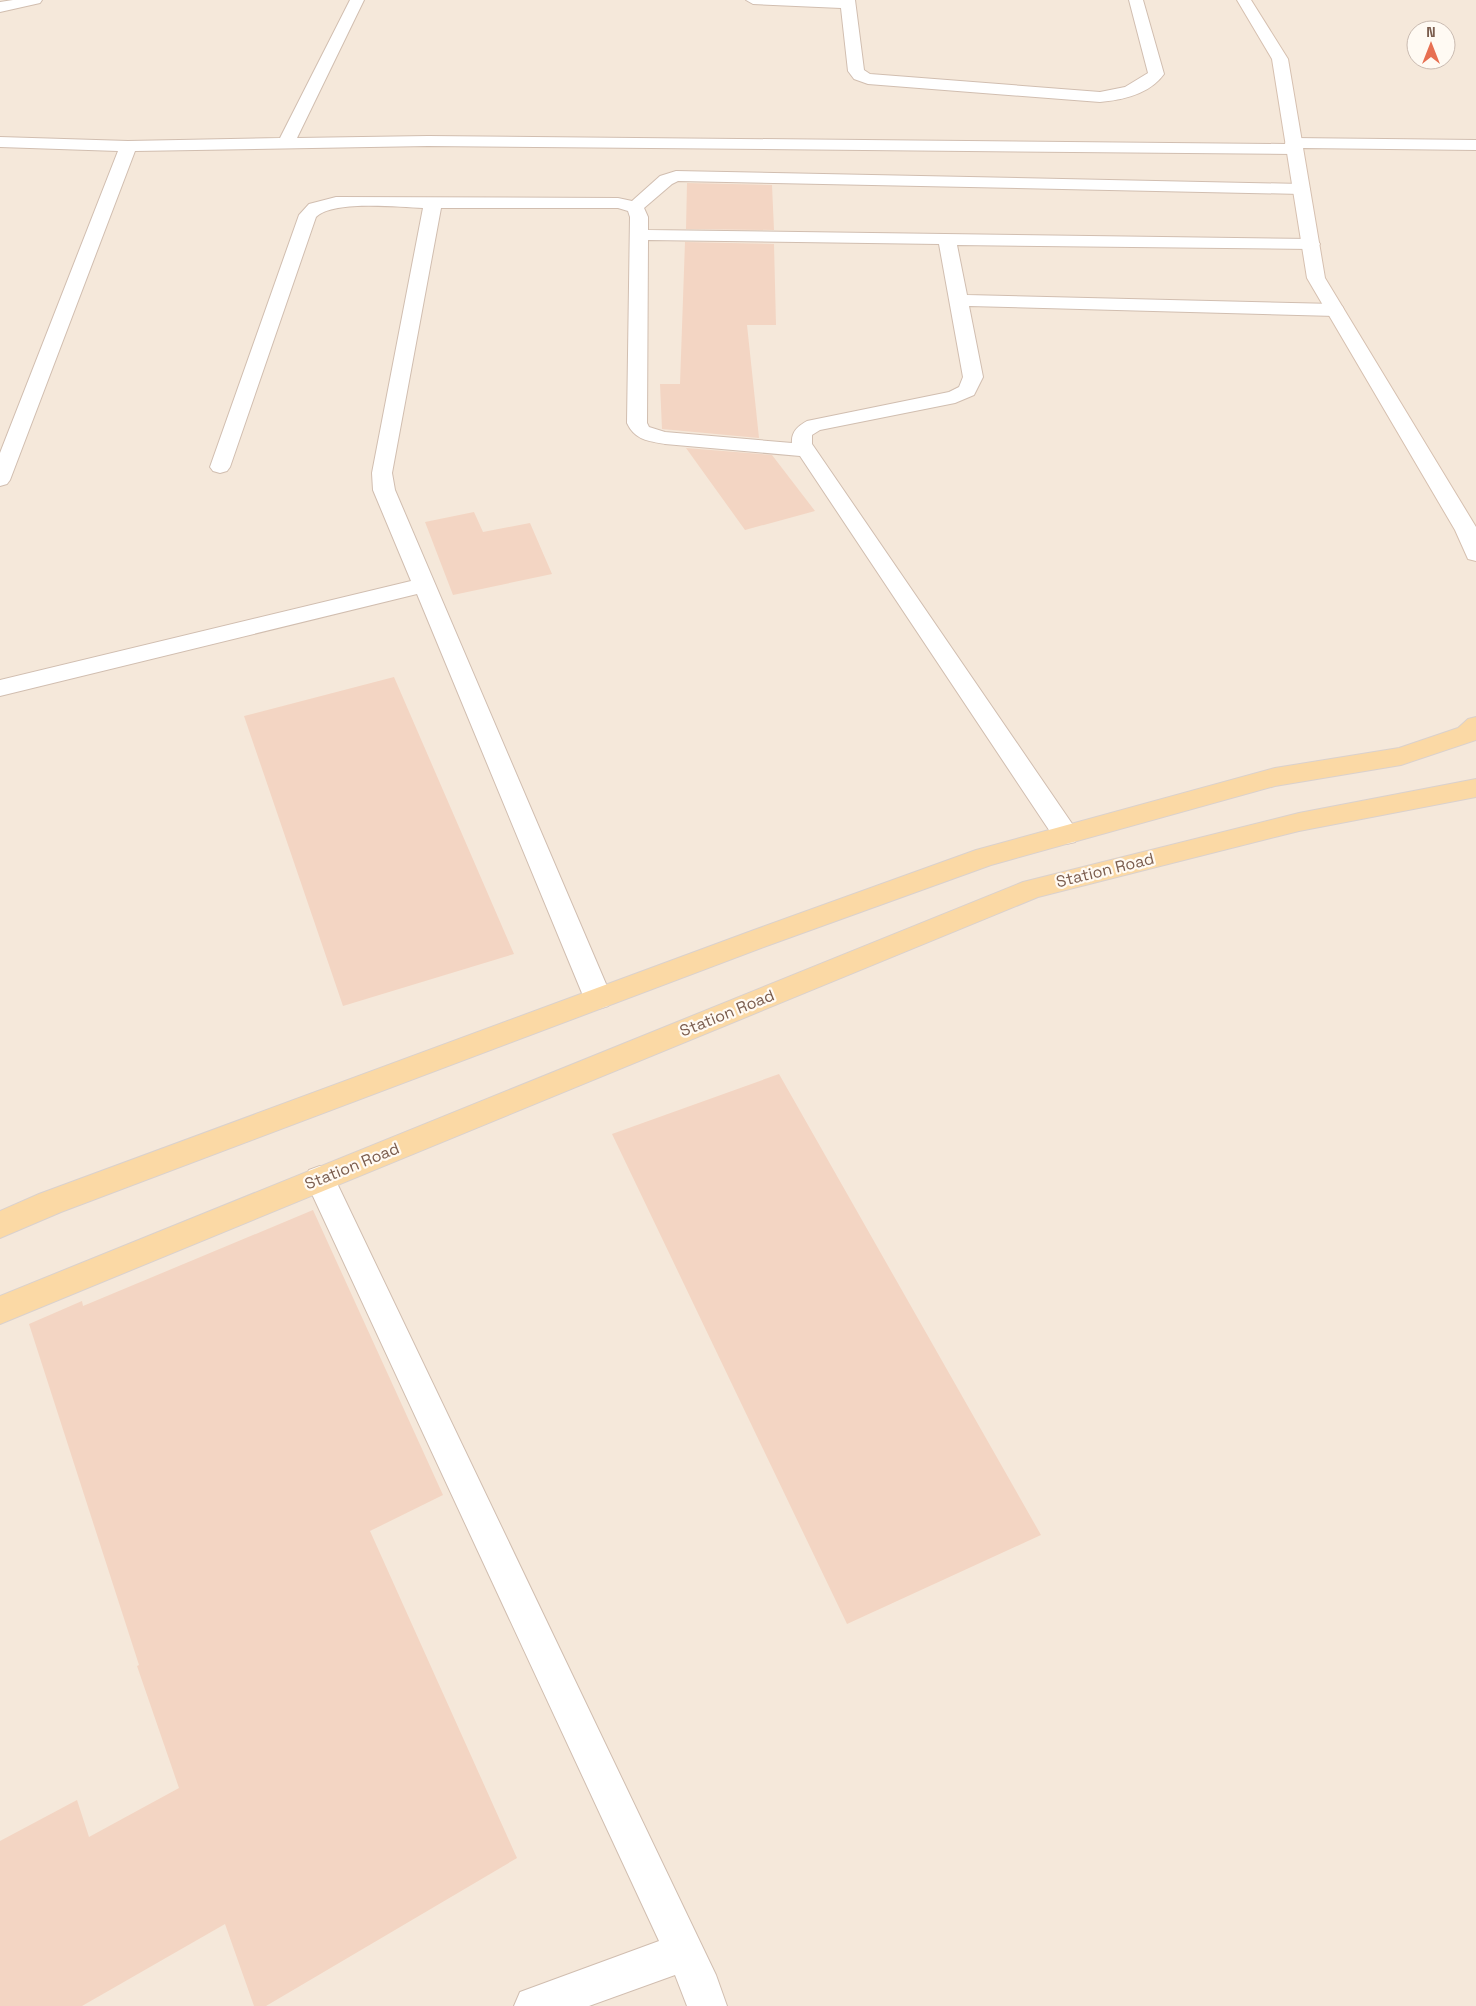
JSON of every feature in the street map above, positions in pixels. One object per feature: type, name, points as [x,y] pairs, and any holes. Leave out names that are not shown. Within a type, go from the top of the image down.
[{"type":"main road","points":[[0,1225],[50,1203],[598,998],[985,857],[1275,777],[1401,756],[1467,734],[1476,725]]},
{"type":"main road","name":"Station Road","points":[[0,1310],[1032,889],[1299,822],[1422,800],[1476,788]]},
{"type":"street","points":[[0,7],[35,0]]},
{"type":"street","points":[[286,143],[357,0]]},
{"type":"street","points":[[753,0],[848,2],[856,71],[860,76],[868,79],[1100,98],[1124,93],[1156,74],[1136,0]]},
{"type":"street","points":[[1244,0],[1280,59],[1316,278],[1471,534],[1476,554]]},
{"type":"street","points":[[0,142],[128,146],[428,141],[1294,146],[1476,145]]},
{"type":"street","points":[[0,480],[128,146]]},
{"type":"street","points":[[635,207],[666,180],[676,176],[1301,189]]},
{"type":"street","points":[[220,467],[308,216],[315,208],[336,202],[618,203],[635,207]]},
{"type":"street","points":[[433,202],[382,473],[384,490],[598,998]]},
{"type":"street","points":[[635,207],[639,217],[638,422],[641,431],[665,438],[806,450]]},
{"type":"street","points":[[639,235],[1311,244]]},
{"type":"street","points":[[947,239],[973,377],[968,391],[956,397],[814,425],[805,430],[801,436],[806,450],[1066,835]]},
{"type":"street","points":[[959,300],[1335,310]]},
{"type":"street","points":[[0,688],[424,585]]},
{"type":"street","points":[[320,1179],[702,1989],[707,2006]]},
{"type":"street","points":[[534,2006],[683,1952]]},
{"type":"shaded area","points":[[0,0],[1476,0],[1476,2006],[0,2006]]},
{"type":"building","points":[[687,183],[772,185],[774,230],[686,229]]},
{"type":"building","points":[[685,242],[774,244],[776,325],[747,325],[759,438],[662,429],[660,384],[680,384]]},
{"type":"building","points":[[686,448],[772,455],[815,511],[745,530]]},
{"type":"building","points":[[474,512],[483,532],[530,523],[552,574],[453,595],[425,522]]},
{"type":"building","points":[[394,677],[514,954],[343,1006],[244,716]]},
{"type":"building","points":[[779,1074],[1041,1535],[847,1624],[612,1134]]},
{"type":"building","points":[[313,1210],[443,1495],[370,1531],[517,1858],[266,2006],[254,2006],[225,1924],[82,2006],[0,2006],[0,1841],[77,1800],[89,1837],[179,1788],[137,1666],[139,1665],[29,1324],[82,1301],[83,1306]]}]
